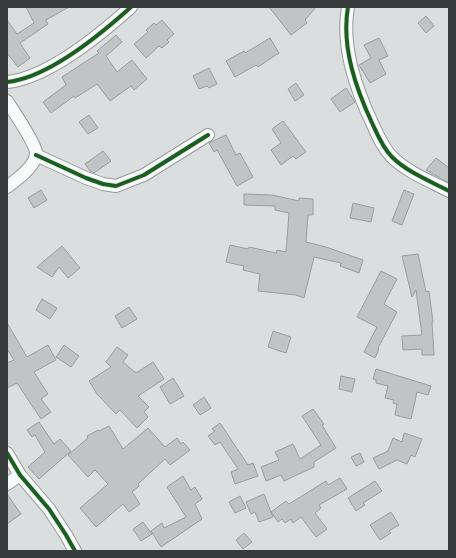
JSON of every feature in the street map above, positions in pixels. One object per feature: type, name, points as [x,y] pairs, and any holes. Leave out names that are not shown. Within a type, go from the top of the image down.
[{"type":"street","points":[[348,7],[347,37],[351,64],[356,84],[368,115],[381,142],[391,156],[404,167],[449,191]]},
{"type":"street","points":[[7,82],[30,76],[68,56],[124,9]]},
{"type":"street","points":[[7,101],[31,142],[36,155],[31,166],[7,187]]},
{"type":"street","points":[[36,155],[86,178],[103,184],[116,186],[144,175],[208,135]]},
{"type":"street","points":[[7,454],[20,475],[49,508],[75,551]]},
{"type":"street","points":[[7,484],[20,475]]},
{"type":"building","points":[[26,7],[69,7],[46,20],[48,24],[20,43],[30,58],[18,67],[7,53],[7,20],[17,34],[34,23]]},
{"type":"building","points":[[269,7],[316,7],[305,20],[307,23],[291,35]]},
{"type":"building","points":[[426,16],[434,26],[426,33],[418,23]]},
{"type":"building","points":[[162,20],[174,34],[167,40],[169,42],[162,48],[159,46],[146,58],[134,44],[148,32],[146,30],[154,23],[156,25]]},
{"type":"building","points":[[116,35],[122,42],[106,56],[117,72],[132,60],[147,79],[134,90],[131,86],[110,101],[97,84],[75,98],[74,96],[51,113],[43,102],[66,85],[62,77],[99,53],[97,51]]},
{"type":"building","points":[[270,38],[279,53],[258,67],[256,65],[235,77],[226,61],[244,51],[245,53]]},
{"type":"building","points":[[379,38],[388,56],[379,60],[386,74],[370,83],[359,65],[371,58],[364,45]]},
{"type":"building","points":[[209,68],[217,84],[209,88],[207,86],[199,89],[193,76]]},
{"type":"building","points":[[296,83],[304,95],[295,101],[288,89]]},
{"type":"building","points":[[346,88],[355,102],[340,112],[331,99]]},
{"type":"building","points":[[89,115],[98,128],[88,134],[79,122]]},
{"type":"building","points":[[283,121],[306,152],[296,159],[293,156],[281,165],[271,150],[281,143],[272,129]]},
{"type":"building","points":[[226,135],[236,155],[240,153],[253,177],[237,186],[217,150],[214,152],[209,143]]},
{"type":"building","points":[[103,151],[111,161],[94,173],[90,171],[85,164]]},
{"type":"building","points":[[436,158],[449,168],[449,183],[426,170]]},
{"type":"building","points":[[41,190],[47,200],[34,208],[28,198]]},
{"type":"building","points":[[404,190],[414,194],[402,225],[392,221]]},
{"type":"building","points":[[244,194],[272,195],[299,201],[299,198],[313,199],[313,215],[308,215],[306,242],[326,247],[363,260],[359,273],[340,266],[341,263],[314,257],[304,298],[296,295],[258,291],[260,274],[243,270],[244,266],[226,262],[230,245],[248,249],[249,247],[276,253],[277,250],[286,252],[289,213],[275,210],[275,206],[244,205]]},
{"type":"building","points":[[353,203],[374,208],[371,222],[350,218]]},
{"type":"building","points":[[62,246],[80,268],[68,278],[59,267],[52,277],[37,267]]},
{"type":"building","points":[[418,254],[426,292],[429,291],[433,322],[434,355],[422,355],[422,349],[403,350],[402,336],[422,335],[416,290],[412,297],[402,256]]},
{"type":"building","points":[[381,271],[397,279],[384,304],[397,312],[378,348],[379,349],[375,358],[364,352],[377,327],[357,317]]},
{"type":"building","points":[[42,299],[57,308],[50,319],[36,310]]},
{"type":"building","points":[[129,307],[137,319],[122,328],[115,316]]},
{"type":"building","points":[[7,323],[27,357],[48,345],[56,360],[34,372],[48,394],[41,399],[51,412],[41,419],[17,383],[7,388],[7,363],[14,360],[7,349]]},
{"type":"building","points":[[273,331],[291,337],[286,353],[268,347]]},
{"type":"building","points":[[64,345],[79,356],[71,367],[56,357]]},
{"type":"building","points":[[117,347],[128,355],[123,362],[136,373],[153,362],[164,379],[138,396],[149,407],[144,412],[148,417],[137,428],[120,410],[116,414],[97,394],[89,381],[111,367],[106,362]]},
{"type":"building","points":[[376,369],[431,386],[428,395],[417,392],[411,419],[395,415],[397,404],[393,403],[394,400],[385,398],[388,386],[376,383],[376,380],[373,379]]},
{"type":"building","points":[[341,376],[355,379],[352,392],[339,389]]},
{"type":"building","points":[[173,378],[184,396],[170,404],[160,387]]},
{"type":"building","points":[[204,397],[211,408],[200,415],[193,405]]},
{"type":"building","points":[[313,409],[324,424],[322,425],[336,448],[314,462],[314,467],[284,481],[281,475],[266,481],[261,467],[279,460],[275,452],[293,444],[300,459],[321,445],[302,416]]},
{"type":"building","points":[[39,422],[54,444],[60,439],[71,451],[39,479],[28,467],[45,452],[35,435],[32,437],[27,430]]},
{"type":"building","points":[[220,423],[248,465],[253,463],[258,476],[235,484],[231,472],[238,469],[220,442],[215,445],[208,436],[215,431],[212,429]]},
{"type":"building","points":[[109,426],[123,449],[148,428],[165,447],[177,438],[181,444],[183,442],[190,450],[170,465],[165,459],[138,484],[139,486],[132,492],[140,504],[129,512],[123,504],[96,527],[80,508],[108,484],[95,470],[88,477],[68,455],[88,438],[87,436]]},
{"type":"building","points":[[404,433],[422,439],[415,457],[411,455],[407,464],[397,460],[379,469],[373,458],[388,451],[393,438],[402,442]]},
{"type":"building","points":[[360,453],[364,462],[356,466],[351,457]]},
{"type":"building","points":[[183,476],[191,490],[195,487],[202,499],[195,504],[202,519],[161,547],[151,531],[162,523],[164,528],[186,517],[167,487]]},
{"type":"building","points":[[340,478],[347,489],[319,505],[321,508],[315,513],[327,529],[316,537],[301,517],[293,523],[291,519],[285,523],[282,519],[278,522],[271,512],[286,501],[289,504],[326,481],[328,485]]},
{"type":"building","points":[[375,481],[382,491],[363,503],[365,505],[356,511],[348,498]]},
{"type":"building","points":[[7,494],[21,514],[7,524]]},
{"type":"building","points":[[264,494],[273,517],[259,522],[255,512],[251,514],[246,502]]},
{"type":"building","points":[[240,496],[246,508],[235,513],[229,502]]},
{"type":"building","points":[[391,512],[399,525],[389,531],[391,533],[380,540],[370,525]]},
{"type":"building","points":[[143,522],[152,534],[141,541],[133,529]]},
{"type":"building","points":[[244,533],[252,542],[243,549],[236,540]]},
{"type":"cycle path","points":[[7,82],[23,79],[56,64],[105,30],[131,7]]},
{"type":"cycle path","points":[[348,7],[346,22],[348,52],[361,97],[381,142],[386,150],[398,162],[419,176],[449,191]]},
{"type":"cycle path","points":[[36,155],[86,178],[103,184],[116,186],[144,175],[208,135]]},
{"type":"cycle path","points":[[7,453],[20,475],[49,509],[75,551]]}]
